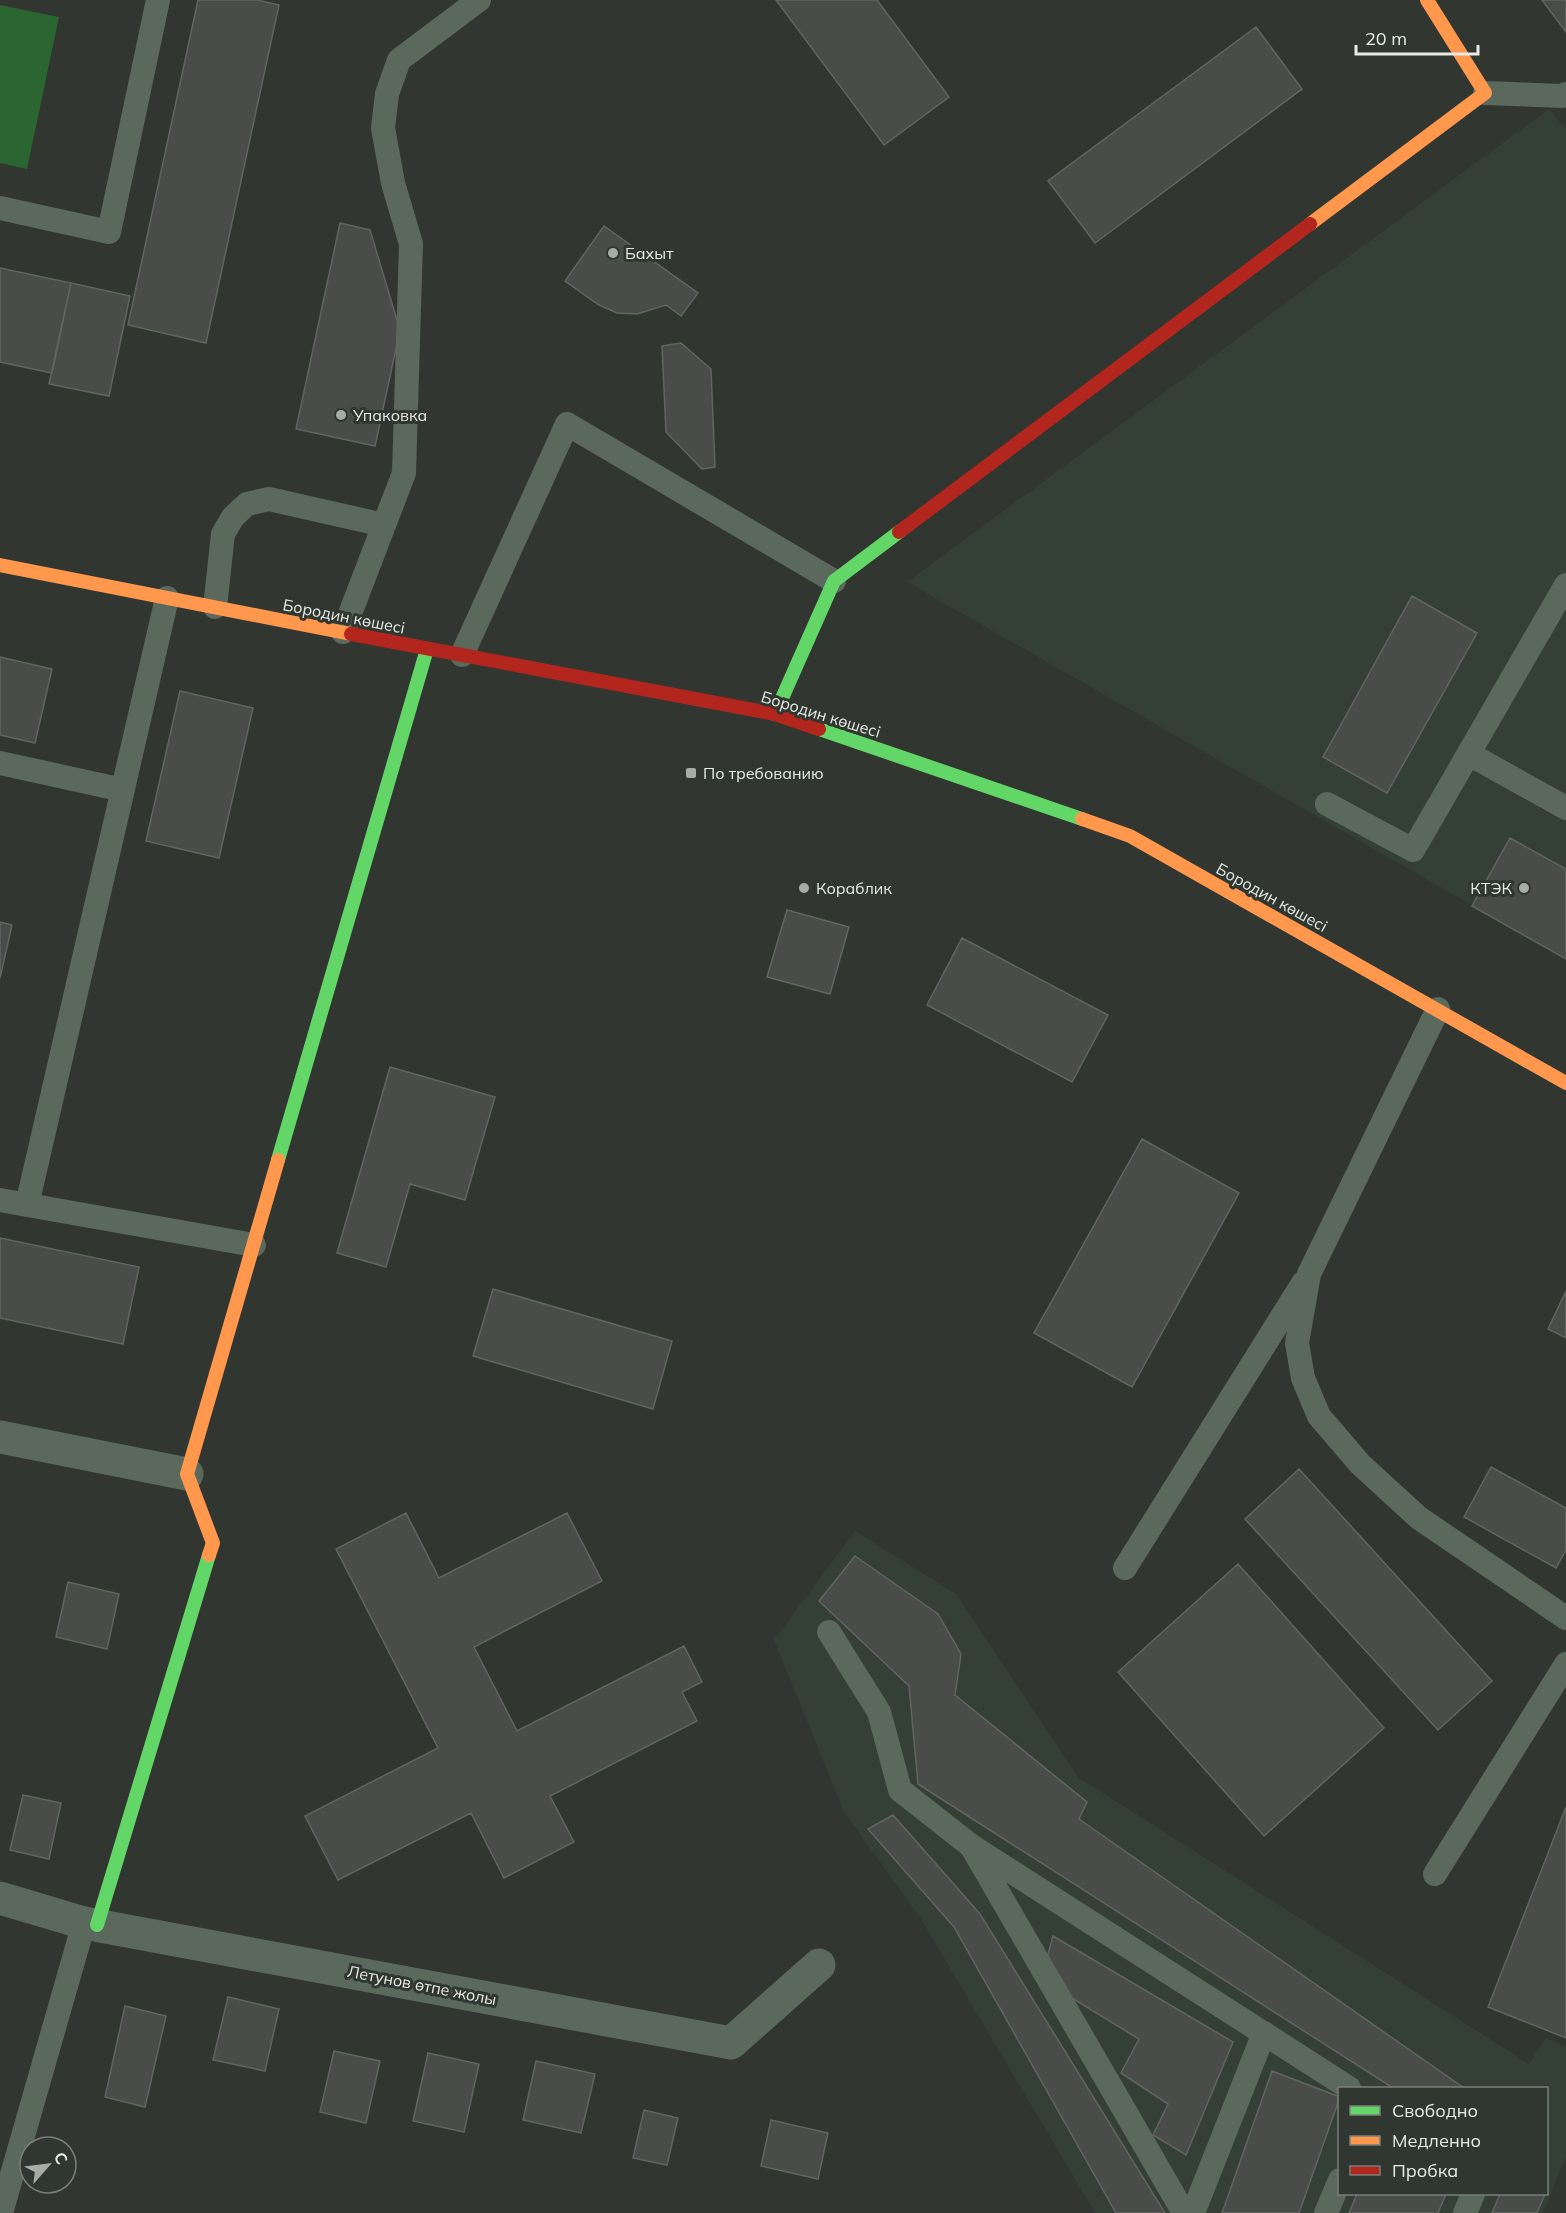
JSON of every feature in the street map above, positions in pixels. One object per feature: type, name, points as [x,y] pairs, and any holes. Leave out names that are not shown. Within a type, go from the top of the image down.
[{"type":"street","points":[[775,714],[834,581],[1485,93],[1427,0]]},
{"type":"street","name":"Бородин көшесі","points":[[0,565],[462,656],[775,714],[1130,836],[1566,1083]]},
{"type":"street","points":[[90,1924],[213,1544],[187,1474],[427,649]]},
{"type":"street","points":[[0,1437],[187,1474]]},
{"type":"street","name":"Летунов өтпе жолы","points":[[0,1898],[90,1924],[731,2043],[819,1965]]},
{"type":"lane","points":[[0,208],[109,232],[158,0]]},
{"type":"lane","points":[[343,632],[404,472],[411,244],[393,183],[383,128],[387,94],[399,60],[479,0]]},
{"type":"lane","points":[[1485,93],[1562,96],[1566,94]]},
{"type":"lane","points":[[462,656],[567,424],[834,581]]},
{"type":"lane","points":[[215,607],[223,534],[233,518],[247,504],[269,499],[384,525]]},
{"type":"lane","points":[[1327,804],[1413,850],[1566,585]]},
{"type":"lane","points":[[27,1205],[167,598]]},
{"type":"lane","points":[[1469,754],[1566,808]]},
{"type":"lane","points":[[0,763],[123,790]]},
{"type":"lane","points":[[1125,1568],[1309,1274],[1438,1009]]},
{"type":"lane","points":[[0,1200],[254,1245]]},
{"type":"lane","points":[[1309,1274],[1297,1343],[1303,1378],[1319,1416],[1360,1464],[1419,1518],[1566,1618]]},
{"type":"lane","points":[[829,1632],[879,1712],[900,1790],[970,1845],[1347,2087]]},
{"type":"lane","points":[[1435,1874],[1566,1664]]},
{"type":"lane","points":[[970,1845],[1184,2213]]},
{"type":"lane","points":[[1,2213],[90,1924]]},
{"type":"lane","points":[[1193,2213],[1264,2033]]},
{"type":"lane","points":[[1326,2213],[1338,2185]]},
{"type":"lane","points":[[1465,2213],[1472,2195]]},
{"type":"shaded area","points":[[1549,109],[1566,129],[1566,959],[907,582]]},
{"type":"shaded area","points":[[855,1531],[956,1594],[1078,1777],[1529,2064],[1546,2038],[1566,2047],[1566,2156],[1543,2213],[1095,2213],[921,1919],[844,1812],[774,1640]]},
{"type":"green space","points":[[0,5],[59,17],[27,169],[0,163]]},
{"type":"building","points":[[198,0],[257,0],[279,5],[206,343],[128,325]]},
{"type":"building","points":[[776,0],[877,0],[949,97],[884,145]]},
{"type":"building","points":[[1542,0],[1566,0],[1566,32]]},
{"type":"building","points":[[1256,27],[1302,89],[1095,243],[1048,181]]},
{"type":"building","points":[[340,223],[370,230],[400,330],[375,446],[296,429]]},
{"type":"building","name":"Бахыт","points":[[604,226],[698,293],[681,316],[666,305],[637,314],[617,313],[599,305],[565,281]]},
{"type":"building","points":[[0,268],[71,283],[52,373],[0,362]]},
{"type":"building","points":[[71,283],[130,296],[109,396],[49,384]]},
{"type":"building","points":[[681,343],[711,369],[715,467],[702,469],[666,432],[662,346]]},
{"type":"building","points":[[1412,596],[1477,633],[1387,793],[1323,757]]},
{"type":"building","points":[[0,657],[52,669],[35,743],[0,735]]},
{"type":"building","points":[[180,691],[253,708],[219,858],[146,841]]},
{"type":"building","name":"КТЭК","points":[[1510,838],[1566,869],[1566,959],[1472,906]]},
{"type":"building","points":[[787,910],[849,927],[830,994],[767,977]]},
{"type":"building","points":[[0,922],[12,925],[0,978]]},
{"type":"building","points":[[962,938],[1108,1015],[1072,1082],[927,1005]]},
{"type":"building","points":[[390,1067],[495,1097],[465,1200],[410,1184],[386,1267],[337,1253]]},
{"type":"building","points":[[1142,1139],[1239,1193],[1132,1387],[1034,1333]]},
{"type":"building","points":[[0,1238],[139,1267],[123,1344],[0,1318]]},
{"type":"building","points":[[493,1289],[672,1341],[653,1409],[473,1356]]},
{"type":"building","points":[[1566,1291],[1566,1338],[1548,1329]]},
{"type":"building","points":[[1491,1467],[1566,1508],[1566,1550],[1556,1568],[1464,1517]]},
{"type":"building","points":[[1299,1469],[1492,1681],[1438,1730],[1245,1519]]},
{"type":"building","points":[[406,1513],[439,1578],[567,1513],[602,1581],[474,1647],[517,1731],[684,1646],[702,1682],[682,1692],[697,1721],[550,1796],[574,1842],[504,1878],[471,1813],[338,1880],[305,1816],[438,1748],[336,1549]]},
{"type":"building","points":[[855,1556],[938,1614],[961,1654],[955,1695],[1087,1802],[1079,1819],[1463,2087],[1391,2087],[918,1784],[909,1686],[819,1601]]},
{"type":"building","points":[[1238,1564],[1384,1728],[1264,1836],[1118,1672]]},
{"type":"building","points":[[68,1582],[119,1594],[107,1649],[56,1637]]},
{"type":"building","points":[[23,1795],[61,1803],[49,1859],[10,1850]]},
{"type":"building","points":[[1566,1807],[1566,2038],[1488,2007]]},
{"type":"building","points":[[893,1815],[980,1914],[1165,2213],[1116,2213],[954,1927],[868,1829]]},
{"type":"building","points":[[1053,1936],[1233,2042],[1186,2155],[1153,2135],[1168,2104],[1121,2073],[1139,2039],[1070,1997],[1047,1958]]},
{"type":"building","points":[[228,1997],[279,2009],[265,2071],[213,2060]]},
{"type":"building","points":[[125,2006],[166,2016],[145,2107],[105,2097]]},
{"type":"building","points":[[334,2051],[380,2061],[366,2123],[320,2112]]},
{"type":"building","points":[[428,2053],[479,2064],[464,2132],[413,2121]]},
{"type":"building","points":[[536,2061],[595,2074],[581,2133],[523,2120]]},
{"type":"building","points":[[1272,2071],[1338,2096],[1338,2103],[1299,2213],[1222,2213]]},
{"type":"building","points":[[644,2110],[678,2118],[667,2165],[633,2158]]},
{"type":"building","points":[[771,2120],[828,2133],[818,2179],[761,2166]]},
{"type":"building","points":[[1357,2195],[1446,2195],[1438,2213],[1349,2213]]},
{"type":"building","points":[[1500,2195],[1545,2195],[1537,2213],[1492,2213]]},
{"type":"traffic: fast","points":[[775,714],[834,581],[899,532]]},
{"type":"traffic: fast","points":[[278,1160],[427,649]]},
{"type":"traffic: fast","points":[[819,729],[1082,819]]},
{"type":"traffic: fast","points":[[97,1925],[209,1555]]},
{"type":"traffic: slow","points":[[1310,224],[1485,93],[1427,0]]},
{"type":"traffic: slow","points":[[0,565],[351,634]]},
{"type":"traffic: slow","points":[[1082,819],[1130,836],[1566,1083]]},
{"type":"traffic: slow","points":[[209,1555],[213,1543],[187,1474],[278,1160]]},
{"type":"traffic: jam","points":[[899,532],[1310,224]]},
{"type":"traffic: jam","points":[[351,634],[775,714],[819,729]]},
{"type":"place","name":"Бахыт","points":[[613,253]]},
{"type":"place","name":"Упаковка","points":[[341,415]]},
{"type":"place","name":"По требованию","points":[[691,773]]},
{"type":"place","name":"Кораблик","points":[[804,888]]},
{"type":"place","name":"КТЭК","points":[[1524,888]]}]
